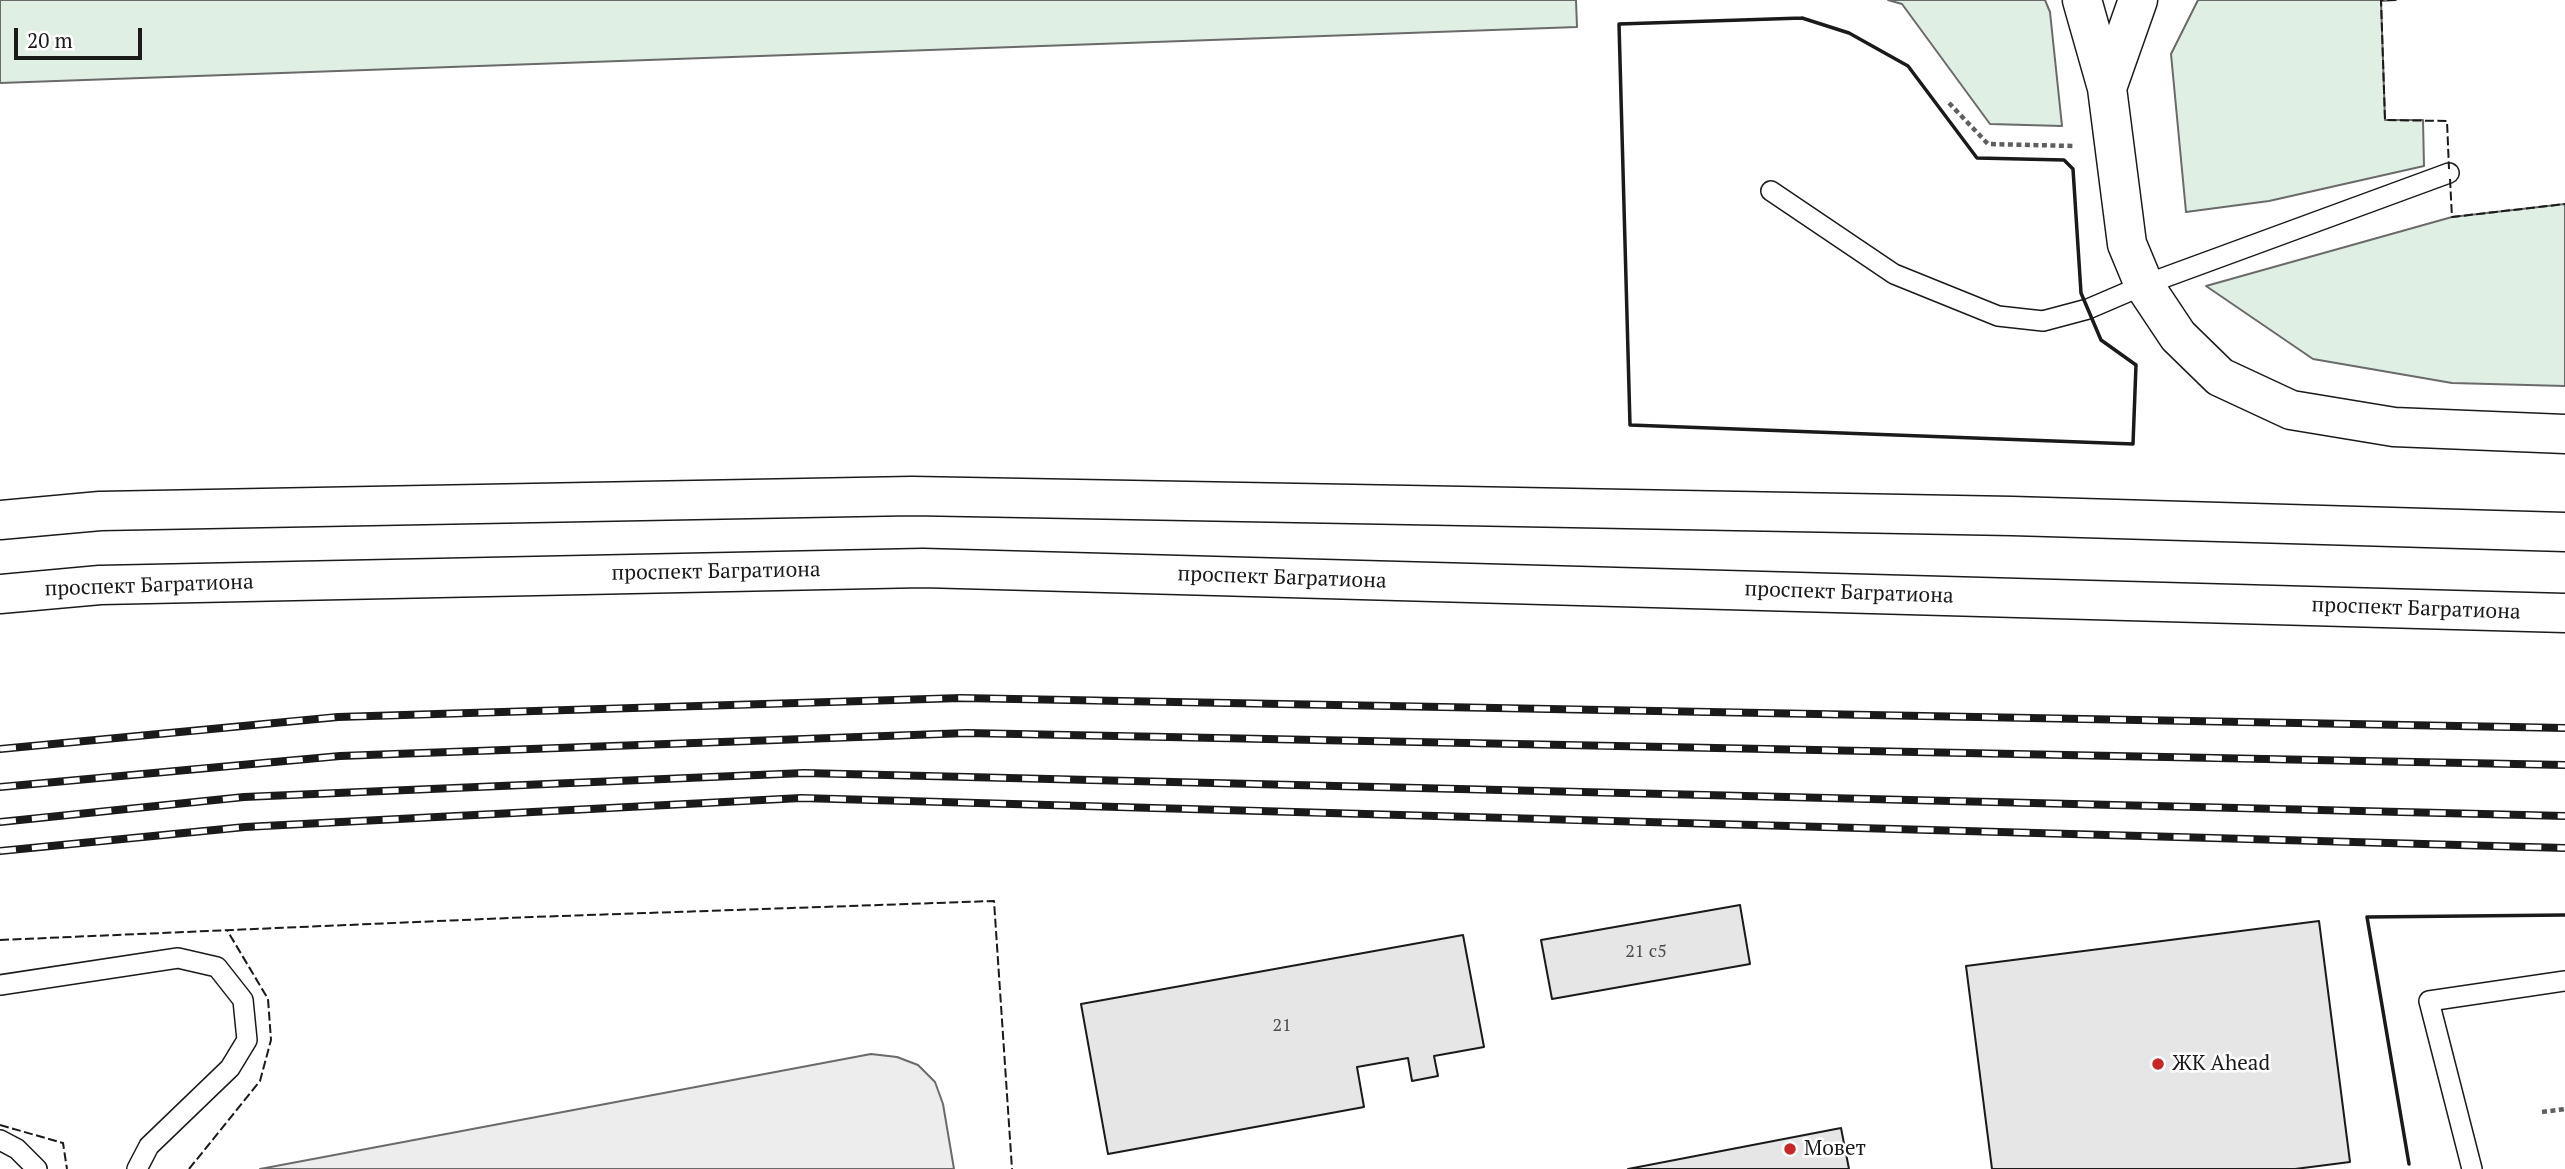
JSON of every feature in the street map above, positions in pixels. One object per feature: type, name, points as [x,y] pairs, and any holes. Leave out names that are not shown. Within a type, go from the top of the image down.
[{"type":"main road","points":[[2082,0],[2107,88],[2127,244],[2144,285],[2178,336],[2220,377],[2291,410],[2394,427],[2565,434]]},
{"type":"main road","points":[[2107,88],[2138,0]]},
{"type":"main road","points":[[0,520],[100,511],[912,495],[1998,516],[2565,532]]},
{"type":"main road","name":"проспект Багратиона","points":[[0,594],[100,585],[923,568],[2565,613]]},
{"type":"lane","points":[[1771,191],[1894,274],[1998,316],[2043,321],[2088,309],[2144,285],[2449,173]]},
{"type":"lane","points":[[0,985],[178,958],[217,967],[243,1000],[247,1040],[230,1068],[149,1146],[137,1169]]},
{"type":"lane","points":[[2472,1169],[2430,1002],[2565,981]]},
{"type":"lane","points":[[0,1140],[17,1149],[37,1169]]},
{"type":"path","points":[[1949,103],[1988,144],[2079,146]]},
{"type":"path","points":[[2542,1112],[2565,1109]]},
{"type":"green space","points":[[0,0],[1576,0],[1577,27],[0,83]]},
{"type":"green space","points":[[1888,0],[2045,0],[2050,12],[2062,126],[1990,124],[1902,4]]},
{"type":"green space","points":[[2198,0],[2396,0],[2381,1],[2385,120],[2423,120],[2424,166],[2269,201],[2186,212],[2171,54]]},
{"type":"green space","points":[[2565,204],[2565,386],[2452,383],[2313,359],[2206,286],[2452,217]]},
{"type":"shaded area","points":[[871,1054],[897,1057],[918,1065],[935,1082],[943,1104],[954,1169],[260,1169]]},
{"type":"building","points":[[1740,905],[1750,964],[1552,999],[1541,940]]},
{"type":"building","name":"ЖК Ahead","points":[[2319,921],[2350,1162],[2295,1169],[1992,1169],[1966,966]]},
{"type":"building","points":[[1463,935],[1484,1047],[1434,1056],[1438,1076],[1412,1081],[1408,1058],[1357,1067],[1364,1107],[1108,1154],[1081,1004]]},
{"type":"building","name":"Мовет","points":[[1841,1128],[1849,1169],[1628,1169]]},
{"type":"railway","points":[[0,749],[338,717],[961,698],[2565,728]]},
{"type":"railway","points":[[0,787],[340,756],[967,733],[2565,765]]},
{"type":"railway","points":[[0,822],[244,797],[804,773],[2565,816]]},
{"type":"railway","points":[[0,851],[245,827],[801,798],[2565,848]]},
{"type":"fence","points":[[2396,0],[2381,0],[2385,120],[2447,121],[2449,169]]},
{"type":"fence","points":[[2450,179],[2452,217],[2565,204]]},
{"type":"fence","points":[[0,940],[532,917],[994,901],[1012,1169]]},
{"type":"fence","points":[[189,1169],[260,1081],[271,1040],[268,999],[227,930]]},
{"type":"fence","points":[[0,1125],[63,1143],[67,1169]]},
{"type":"wall","points":[[1802,18],[1849,33],[1908,66],[1977,158],[2064,160],[2073,169],[2081,293],[2101,340],[2136,365],[2133,444],[1630,425],[1619,24],[1802,18]]},
{"type":"wall","points":[[2409,1164],[2367,917],[2565,915]]},
{"type":"place","name":"ЖК Ahead","points":[[2158,1064]]},
{"type":"place","name":"Мовет","points":[[1790,1149]]}]
